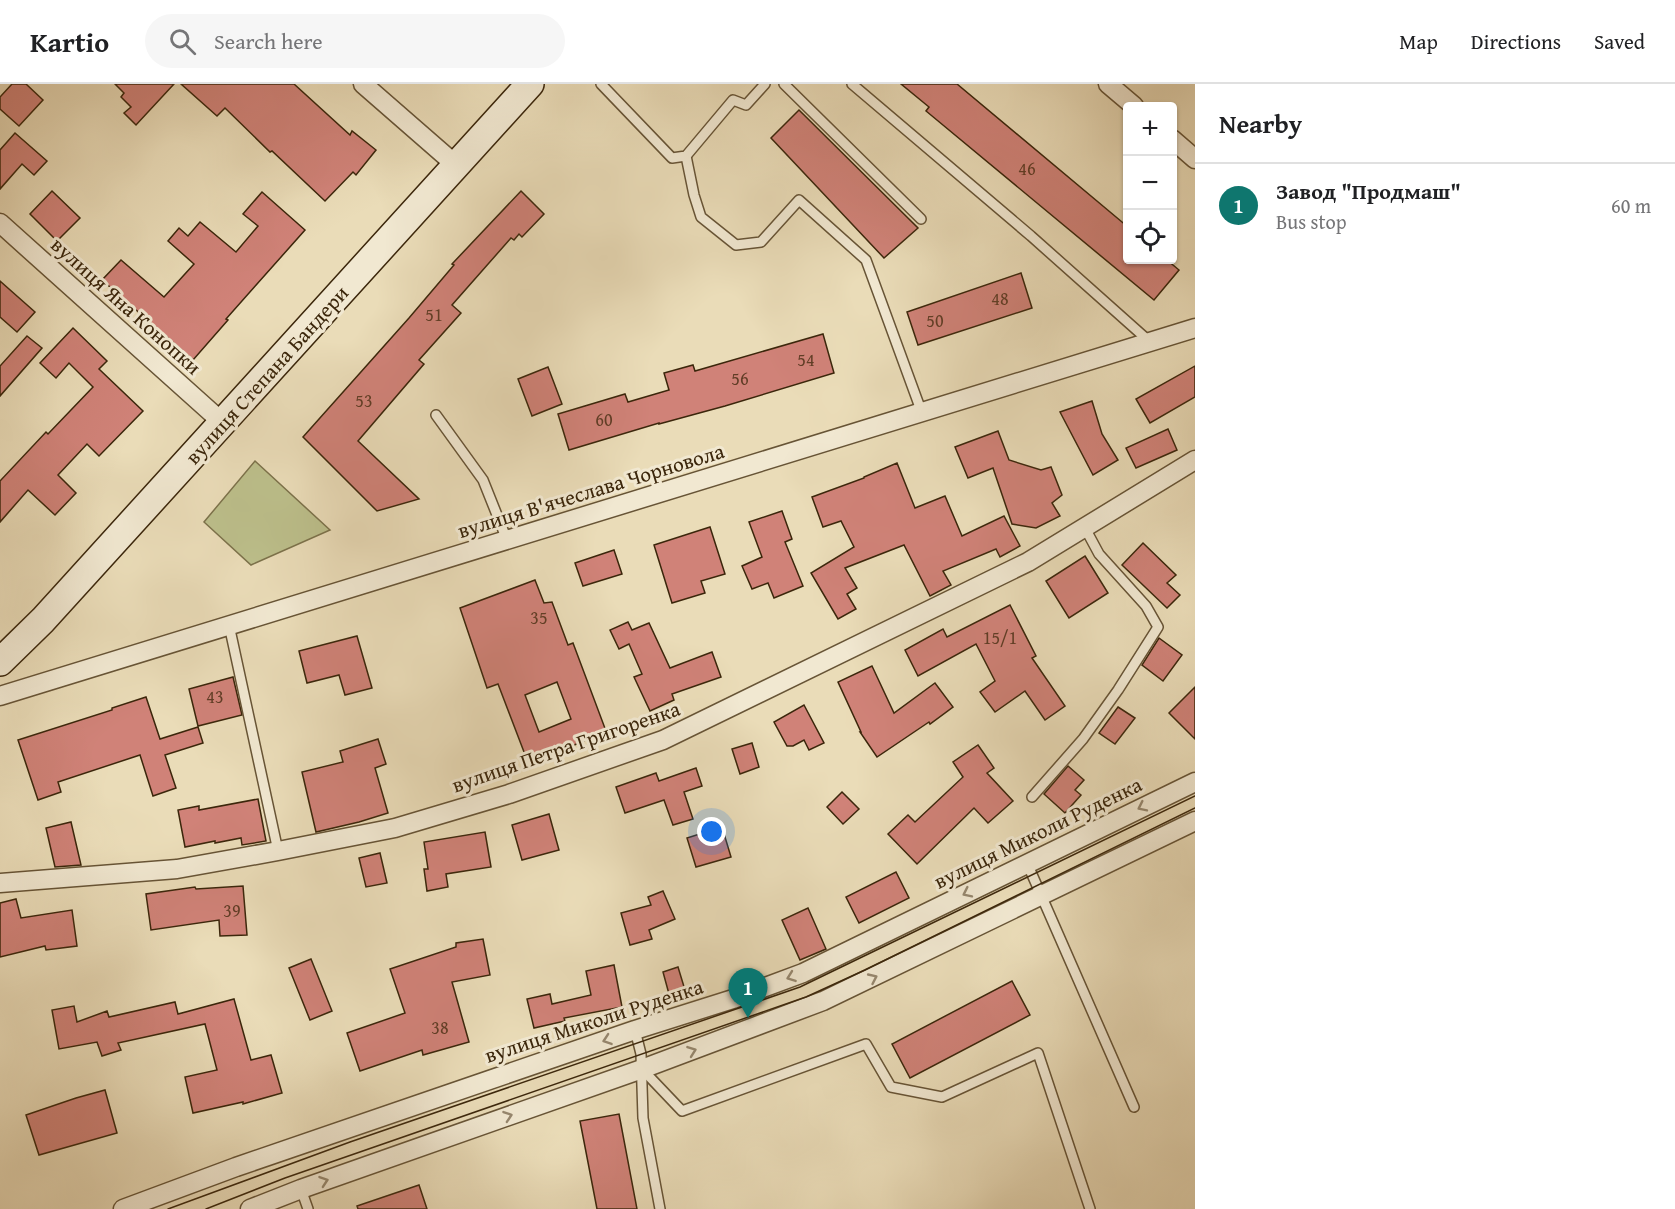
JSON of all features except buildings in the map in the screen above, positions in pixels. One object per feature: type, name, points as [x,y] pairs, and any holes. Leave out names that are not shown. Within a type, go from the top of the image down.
[{"type":"street","points":[[363,84],[457,166]]},
{"type":"street","name":"вулиця Степана Бандери","points":[[0,662],[43,620],[530,84]]},
{"type":"street","points":[[1108,84],[1129,102]]},
{"type":"street","points":[[1177,143],[1195,159]]},
{"type":"street","name":"вулиця Яна Конопки","points":[[0,223],[223,423]]},
{"type":"street","name":"вулиця В'ячеслава Чорновола","points":[[0,696],[1195,328]]},
{"type":"street","name":"вулиця Петра Григоренка","points":[[0,883],[177,869],[395,828],[509,794],[663,740],[1028,562],[1195,460]]},
{"type":"street","name":"вулиця Миколи Руденка","points":[[123,1209],[236,1167],[635,1030],[733,999],[803,973],[1195,782]]},
{"type":"street","points":[[250,1209],[642,1069],[823,1001],[1195,821]]},
{"type":"lane","points":[[601,84],[672,158],[686,156],[733,100],[746,105],[765,84]]},
{"type":"lane","points":[[784,84],[921,219]]},
{"type":"lane","points":[[852,84],[1032,236],[1150,342]]},
{"type":"lane","points":[[686,156],[701,217],[736,245],[761,242],[799,200],[866,260],[922,413]]},
{"type":"lane","points":[[436,415],[483,480],[507,540]]},
{"type":"lane","points":[[1032,797],[1083,739],[1118,690],[1158,627],[1146,606],[1099,554],[1085,528]]},
{"type":"lane","points":[[229,625],[278,851]]},
{"type":"lane","points":[[1027,863],[1134,1107]]},
{"type":"lane","points":[[635,1030],[641,1054],[643,1118],[660,1209]]},
{"type":"lane","points":[[642,1069],[682,1111],[866,1044],[891,1087],[942,1097],[1038,1053],[1090,1209]]},
{"type":"lane","points":[[301,1189],[308,1209]]},
{"type":"green space","points":[[255,461],[330,530],[251,565],[204,522]]},
{"type":"tram line","points":[[168,1209],[350,1142],[800,987],[1195,796]]},
{"type":"tram line","points":[[206,1209],[285,1178],[806,997],[1195,808]]},
{"type":"place","name":"Завод \"Продмаш\"","points":[[748,1018]]}]
